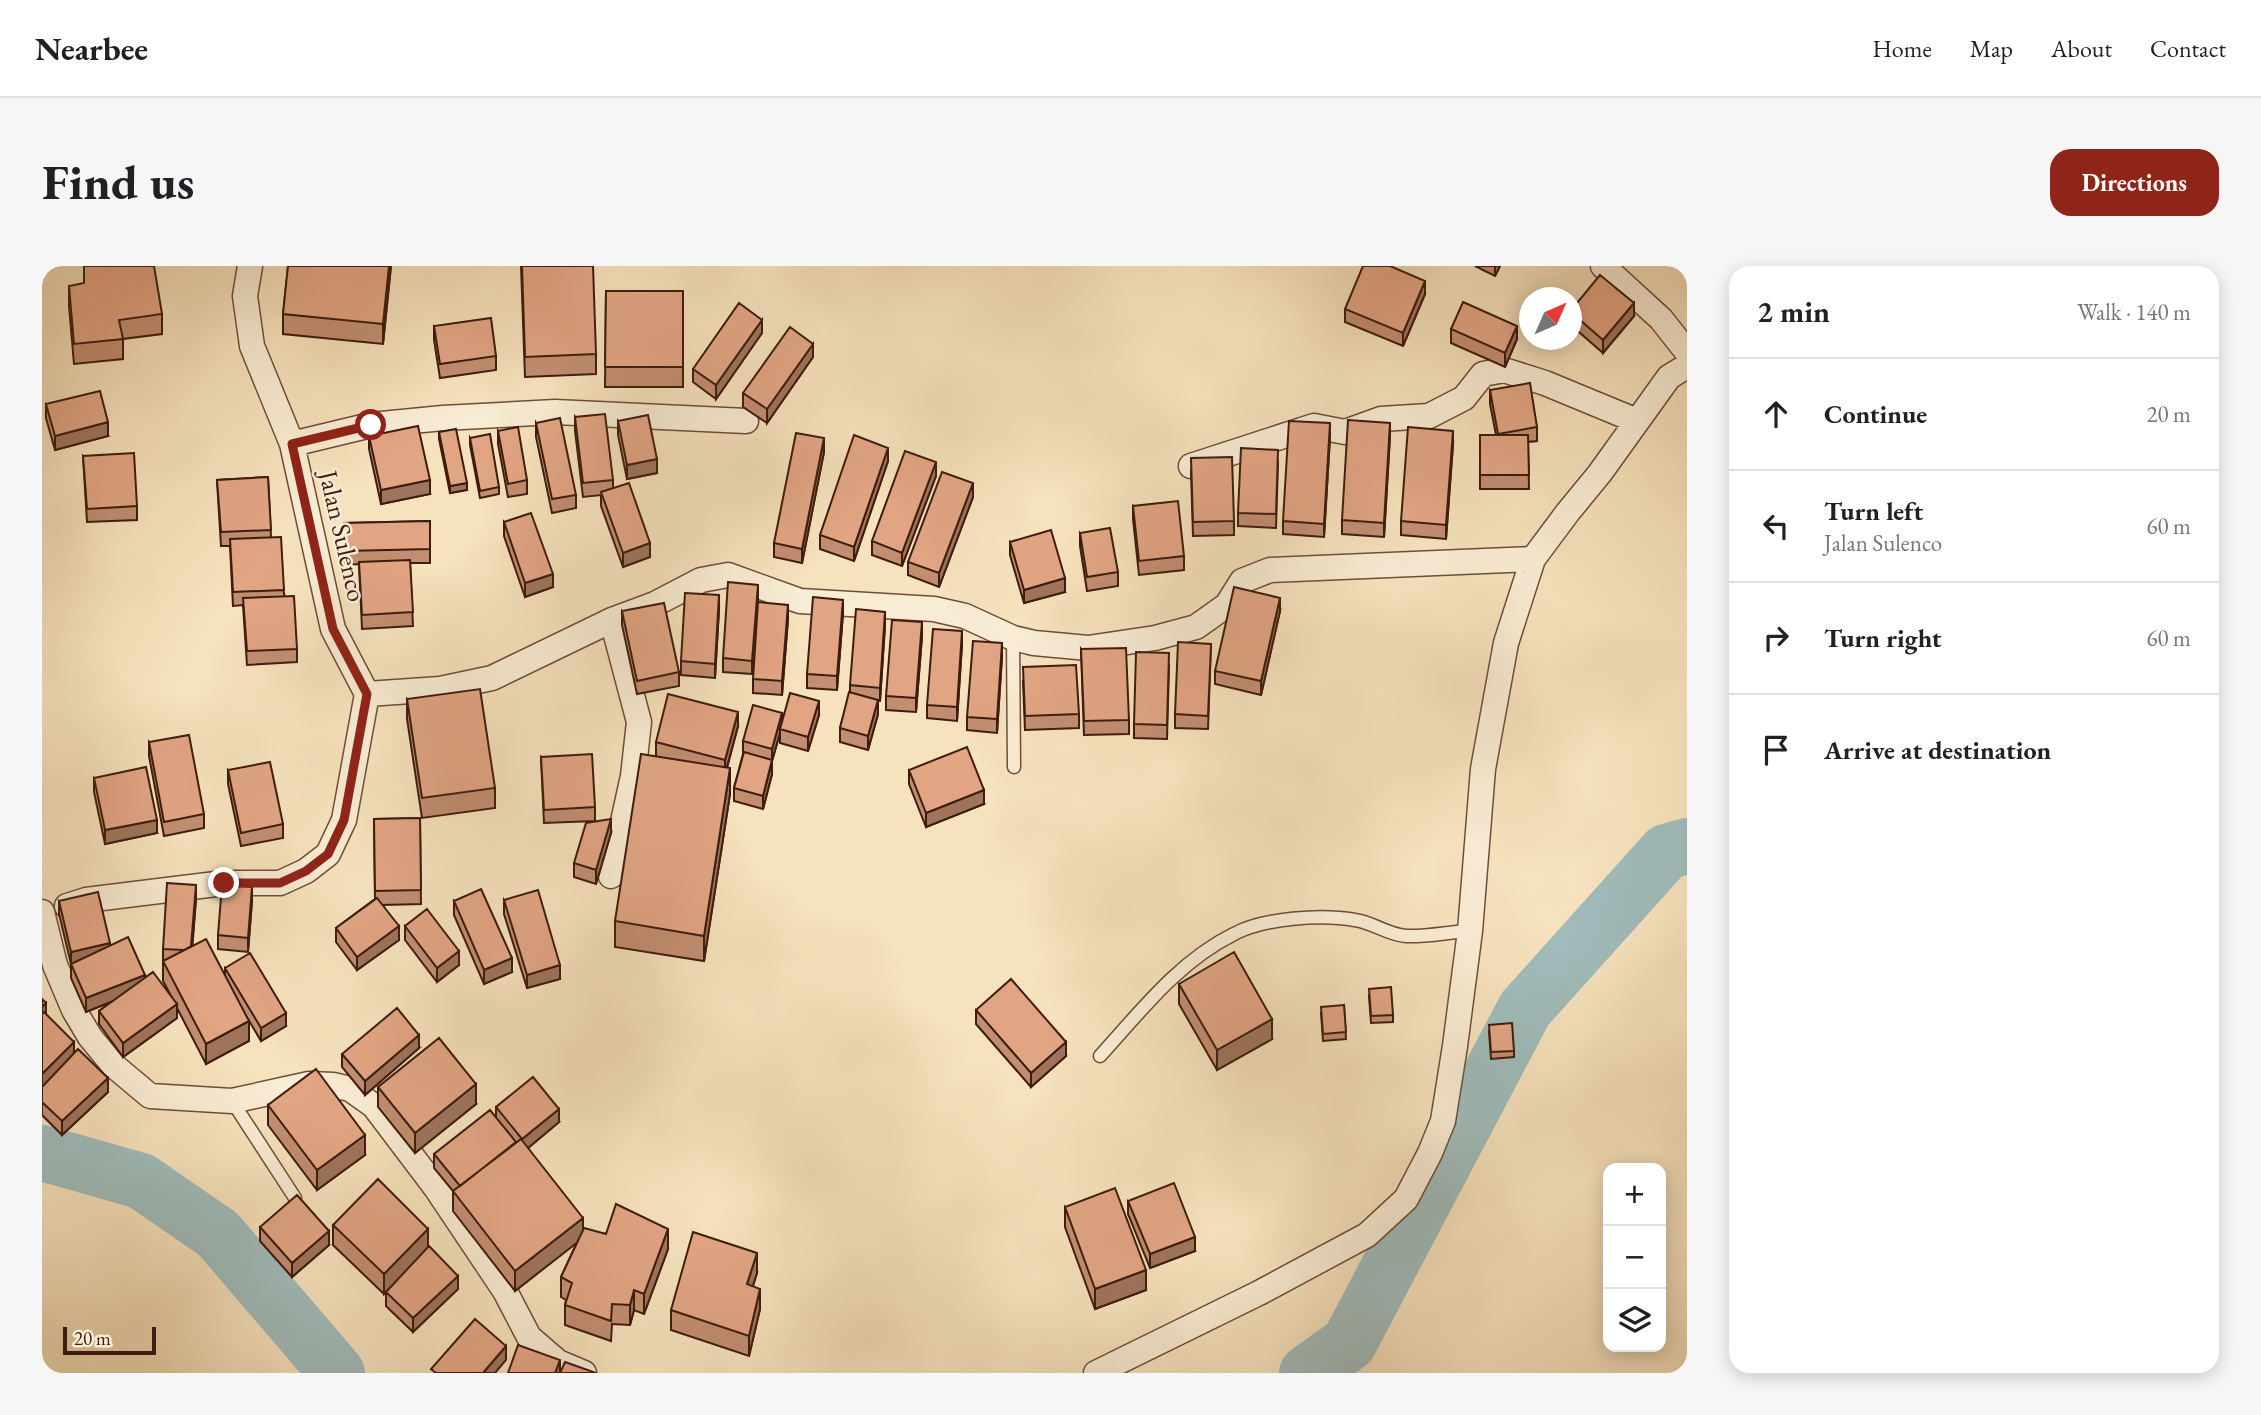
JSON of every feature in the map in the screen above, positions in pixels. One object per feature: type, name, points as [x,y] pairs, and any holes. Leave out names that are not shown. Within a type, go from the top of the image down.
[{"type":"street","name":"Jalan Sulenco","points":[[250,266],[245,296],[252,346],[292,444],[333,629],[367,694]]},
{"type":"street","points":[[1603,266],[1661,319],[1687,352]]},
{"type":"street","points":[[1096,1373],[1259,1293],[1367,1236],[1406,1199],[1443,1121],[1470,931],[1483,769],[1506,643],[1533,559],[1600,473],[1669,377],[1687,366]]},
{"type":"street","points":[[1191,466],[1314,426],[1345,432],[1381,419],[1429,416],[1464,398],[1483,374],[1504,370],[1545,383],[1637,421]]},
{"type":"street","points":[[292,444],[371,425],[555,412],[746,421]]},
{"type":"street","points":[[584,1373],[558,1362],[529,1337],[505,1291],[436,1188],[374,1106],[350,1089],[309,1084],[232,1101],[150,1096],[113,1065],[90,1037],[74,1010],[55,965],[43,913],[86,900],[224,883],[280,883],[306,871],[328,854],[344,820],[367,694],[440,689],[492,678],[612,620],[655,604],[701,580],[729,575],[800,601],[934,609],[965,616],[1013,638],[1034,643],[1088,648],[1155,638],[1196,627],[1227,605],[1242,581],[1270,570],[1533,559]]},
{"type":"street","points":[[611,876],[633,776],[639,722],[612,620]]},
{"type":"lane","points":[[1013,638],[1014,767]]},
{"type":"lane","points":[[1100,1056],[1160,991],[1192,961],[1235,933],[1282,920],[1311,917],[1356,920],[1404,936],[1470,931]]},
{"type":"lane","points":[[232,1101],[295,1198]]},
{"type":"building","points":[[84,266],[154,266],[162,314],[119,320],[123,339],[74,344],[69,286],[84,283]]},
{"type":"building","points":[[288,266],[389,266],[383,324],[283,314]]},
{"type":"building","points":[[522,266],[593,266],[596,354],[525,357]]},
{"type":"building","points":[[1363,266],[1390,266],[1425,281],[1403,333],[1345,309]]},
{"type":"building","points":[[1600,275],[1634,303],[1603,340],[1582,322],[1582,297]]},
{"type":"building","points":[[606,291],[683,291],[683,367],[605,367]]},
{"type":"building","points":[[1463,302],[1517,326],[1505,353],[1451,329]]},
{"type":"building","points":[[739,303],[762,320],[716,385],[693,369]]},
{"type":"building","points":[[491,318],[496,356],[440,364],[434,326]]},
{"type":"building","points":[[790,327],[813,344],[767,409],[743,393]]},
{"type":"building","points":[[1530,383],[1537,427],[1498,434],[1490,390]]},
{"type":"building","points":[[100,391],[108,422],[55,436],[46,404]]},
{"type":"building","points":[[605,414],[613,480],[583,483],[575,417]]},
{"type":"building","points":[[648,415],[657,459],[627,465],[618,421]]},
{"type":"building","points":[[560,418],[576,495],[552,499],[536,423]]},
{"type":"building","points":[[1348,420],[1390,423],[1384,523],[1342,520]]},
{"type":"building","points":[[1289,421],[1330,423],[1324,524],[1283,521]]},
{"type":"building","points":[[418,426],[430,480],[381,490],[369,436]]},
{"type":"building","points":[[518,427],[527,480],[508,484],[498,431]]},
{"type":"building","points":[[1408,427],[1453,431],[1446,525],[1401,521]]},
{"type":"building","points":[[456,429],[467,483],[450,486],[439,432]]},
{"type":"building","points":[[796,433],[824,438],[802,549],[774,543]]},
{"type":"building","points":[[490,434],[499,487],[480,491],[470,438]]},
{"type":"building","points":[[854,435],[888,448],[854,547],[820,535]]},
{"type":"building","points":[[1480,435],[1528,435],[1529,475],[1480,475]]},
{"type":"building","points":[[1241,448],[1278,450],[1276,514],[1238,513]]},
{"type":"building","points":[[905,451],[936,462],[902,553],[872,541]]},
{"type":"building","points":[[134,453],[137,506],[87,509],[83,456]]},
{"type":"building","points":[[1232,457],[1234,521],[1193,522],[1191,458]]},
{"type":"building","points":[[942,472],[973,483],[939,573],[908,562]]},
{"type":"building","points":[[268,477],[271,530],[221,532],[217,480]]},
{"type":"building","points":[[629,483],[650,543],[623,553],[601,492]]},
{"type":"building","points":[[1178,501],[1184,556],[1139,561],[1133,506]]},
{"type":"building","points":[[531,513],[553,574],[525,583],[504,522]]},
{"type":"building","points":[[430,521],[430,549],[345,551],[344,523]]},
{"type":"building","points":[[1110,528],[1118,572],[1087,577],[1080,533]]},
{"type":"building","points":[[1051,530],[1065,578],[1024,590],[1010,542]]},
{"type":"building","points":[[281,537],[284,590],[233,592],[230,539]]},
{"type":"building","points":[[410,560],[413,612],[362,615],[359,562]]},
{"type":"building","points":[[728,582],[758,585],[752,661],[723,658]]},
{"type":"building","points":[[1234,587],[1280,598],[1261,681],[1215,671]]},
{"type":"building","points":[[685,593],[719,595],[715,664],[681,661]]},
{"type":"building","points":[[294,596],[297,649],[247,651],[243,598]]},
{"type":"building","points":[[813,597],[843,600],[837,676],[807,674]]},
{"type":"building","points":[[758,602],[788,605],[782,681],[753,679]]},
{"type":"building","points":[[664,603],[679,672],[637,681],[622,611]]},
{"type":"building","points":[[856,609],[885,612],[880,688],[850,685]]},
{"type":"building","points":[[892,620],[922,622],[916,698],[886,696]]},
{"type":"building","points":[[933,629],[962,631],[957,707],[927,705]]},
{"type":"building","points":[[973,641],[1002,643],[997,719],[967,717]]},
{"type":"building","points":[[1178,642],[1211,644],[1208,716],[1175,714]]},
{"type":"building","points":[[1126,648],[1129,720],[1084,721],[1081,649]]},
{"type":"building","points":[[1136,652],[1169,653],[1167,725],[1134,724]]},
{"type":"building","points":[[1076,665],[1079,714],[1025,716],[1023,667]]},
{"type":"building","points":[[480,689],[495,788],[422,798],[407,699]]},
{"type":"building","points":[[849,692],[878,700],[868,736],[840,728]]},
{"type":"building","points":[[790,693],[819,701],[808,737],[780,729]]},
{"type":"building","points":[[668,694],[738,712],[725,760],[656,742]]},
{"type":"building","points":[[753,705],[782,713],[772,749],[743,741]]},
{"type":"building","points":[[189,735],[204,814],[164,822],[149,742]]},
{"type":"building","points":[[967,747],[984,790],[926,813],[909,770]]},
{"type":"building","points":[[744,752],[772,760],[763,796],[734,788]]},
{"type":"building","points":[[592,754],[595,807],[544,810],[541,757]]},
{"type":"building","points":[[641,754],[730,768],[704,936],[615,921]]},
{"type":"building","points":[[270,762],[283,824],[241,833],[228,770]]},
{"type":"building","points":[[146,767],[157,820],[105,830],[94,778]]},
{"type":"building","points":[[420,818],[421,890],[375,891],[374,819]]},
{"type":"building","points":[[611,819],[596,870],[574,863],[586,823]]},
{"type":"building","points":[[167,883],[196,885],[191,946],[184,950],[163,949]]},
{"type":"building","points":[[222,885],[252,887],[248,938],[218,935]]},
{"type":"building","points":[[481,889],[512,958],[484,970],[454,901]]},
{"type":"building","points":[[538,890],[560,965],[527,975],[504,900]]},
{"type":"building","points":[[98,892],[110,943],[71,952],[59,901]]},
{"type":"building","points":[[377,898],[399,926],[357,957],[336,928]]},
{"type":"building","points":[[427,909],[459,951],[437,968],[405,926]]},
{"type":"building","points":[[128,937],[145,975],[86,998],[71,964]]},
{"type":"building","points":[[206,939],[249,1021],[206,1044],[163,961]]},
{"type":"building","points":[[1234,952],[1272,1019],[1217,1050],[1179,984]]},
{"type":"building","points":[[250,953],[286,1013],[261,1028],[225,968]]},
{"type":"building","points":[[153,972],[177,1004],[123,1043],[99,1011]]},
{"type":"building","points":[[1011,979],[1066,1042],[1031,1073],[976,1010]]},
{"type":"building","points":[[1391,987],[1393,1015],[1371,1016],[1369,989]]},
{"type":"building","points":[[1344,1005],[1346,1032],[1323,1034],[1321,1007]]},
{"type":"building","points":[[397,1008],[419,1035],[365,1081],[342,1054]]},
{"type":"building","points":[[44,1012],[74,1042],[42,1074],[42,1014]]},
{"type":"building","points":[[1512,1023],[1514,1051],[1491,1052],[1489,1025]]},
{"type":"building","points":[[439,1038],[476,1084],[415,1133],[378,1087]]},
{"type":"building","points":[[78,1049],[108,1078],[62,1121],[42,1102],[42,1087]]},
{"type":"building","points":[[316,1069],[365,1135],[317,1170],[268,1105]]},
{"type":"building","points":[[533,1077],[559,1109],[522,1139],[496,1107]]},
{"type":"building","points":[[490,1110],[516,1142],[460,1186],[434,1154]]},
{"type":"building","points":[[521,1139],[583,1218],[515,1271],[453,1191]]},
{"type":"building","points":[[378,1179],[428,1229],[384,1274],[333,1225]]},
{"type":"building","points":[[1174,1183],[1195,1237],[1150,1254],[1128,1201]]},
{"type":"building","points":[[1115,1188],[1146,1270],[1095,1289],[1065,1207]]},
{"type":"building","points":[[297,1195],[329,1231],[292,1263],[260,1227]]},
{"type":"building","points":[[616,1204],[668,1229],[644,1294],[634,1290],[630,1305],[612,1304],[611,1321],[565,1305],[572,1283],[561,1277],[584,1228],[606,1234]]},
{"type":"building","points":[[693,1232],[757,1253],[747,1284],[760,1289],[749,1336],[671,1310]]},
{"type":"building","points":[[429,1246],[458,1276],[413,1318],[386,1292]]},
{"type":"building","points":[[475,1319],[506,1346],[483,1373],[436,1373],[431,1369]]},
{"type":"building","points":[[518,1345],[560,1360],[555,1373],[508,1373]]},
{"type":"building","points":[[565,1362],[596,1373],[560,1373]]},
{"type":"waterway","points":[[1307,1373],[1349,1343],[1525,1009],[1666,852],[1687,846]]},
{"type":"waterway","points":[[42,1153],[141,1181],[218,1234],[337,1373]]},
{"type":"route","points":[[224,883],[280,883],[306,871],[328,854],[344,820],[367,694],[333,629],[292,444],[371,425]]}]
